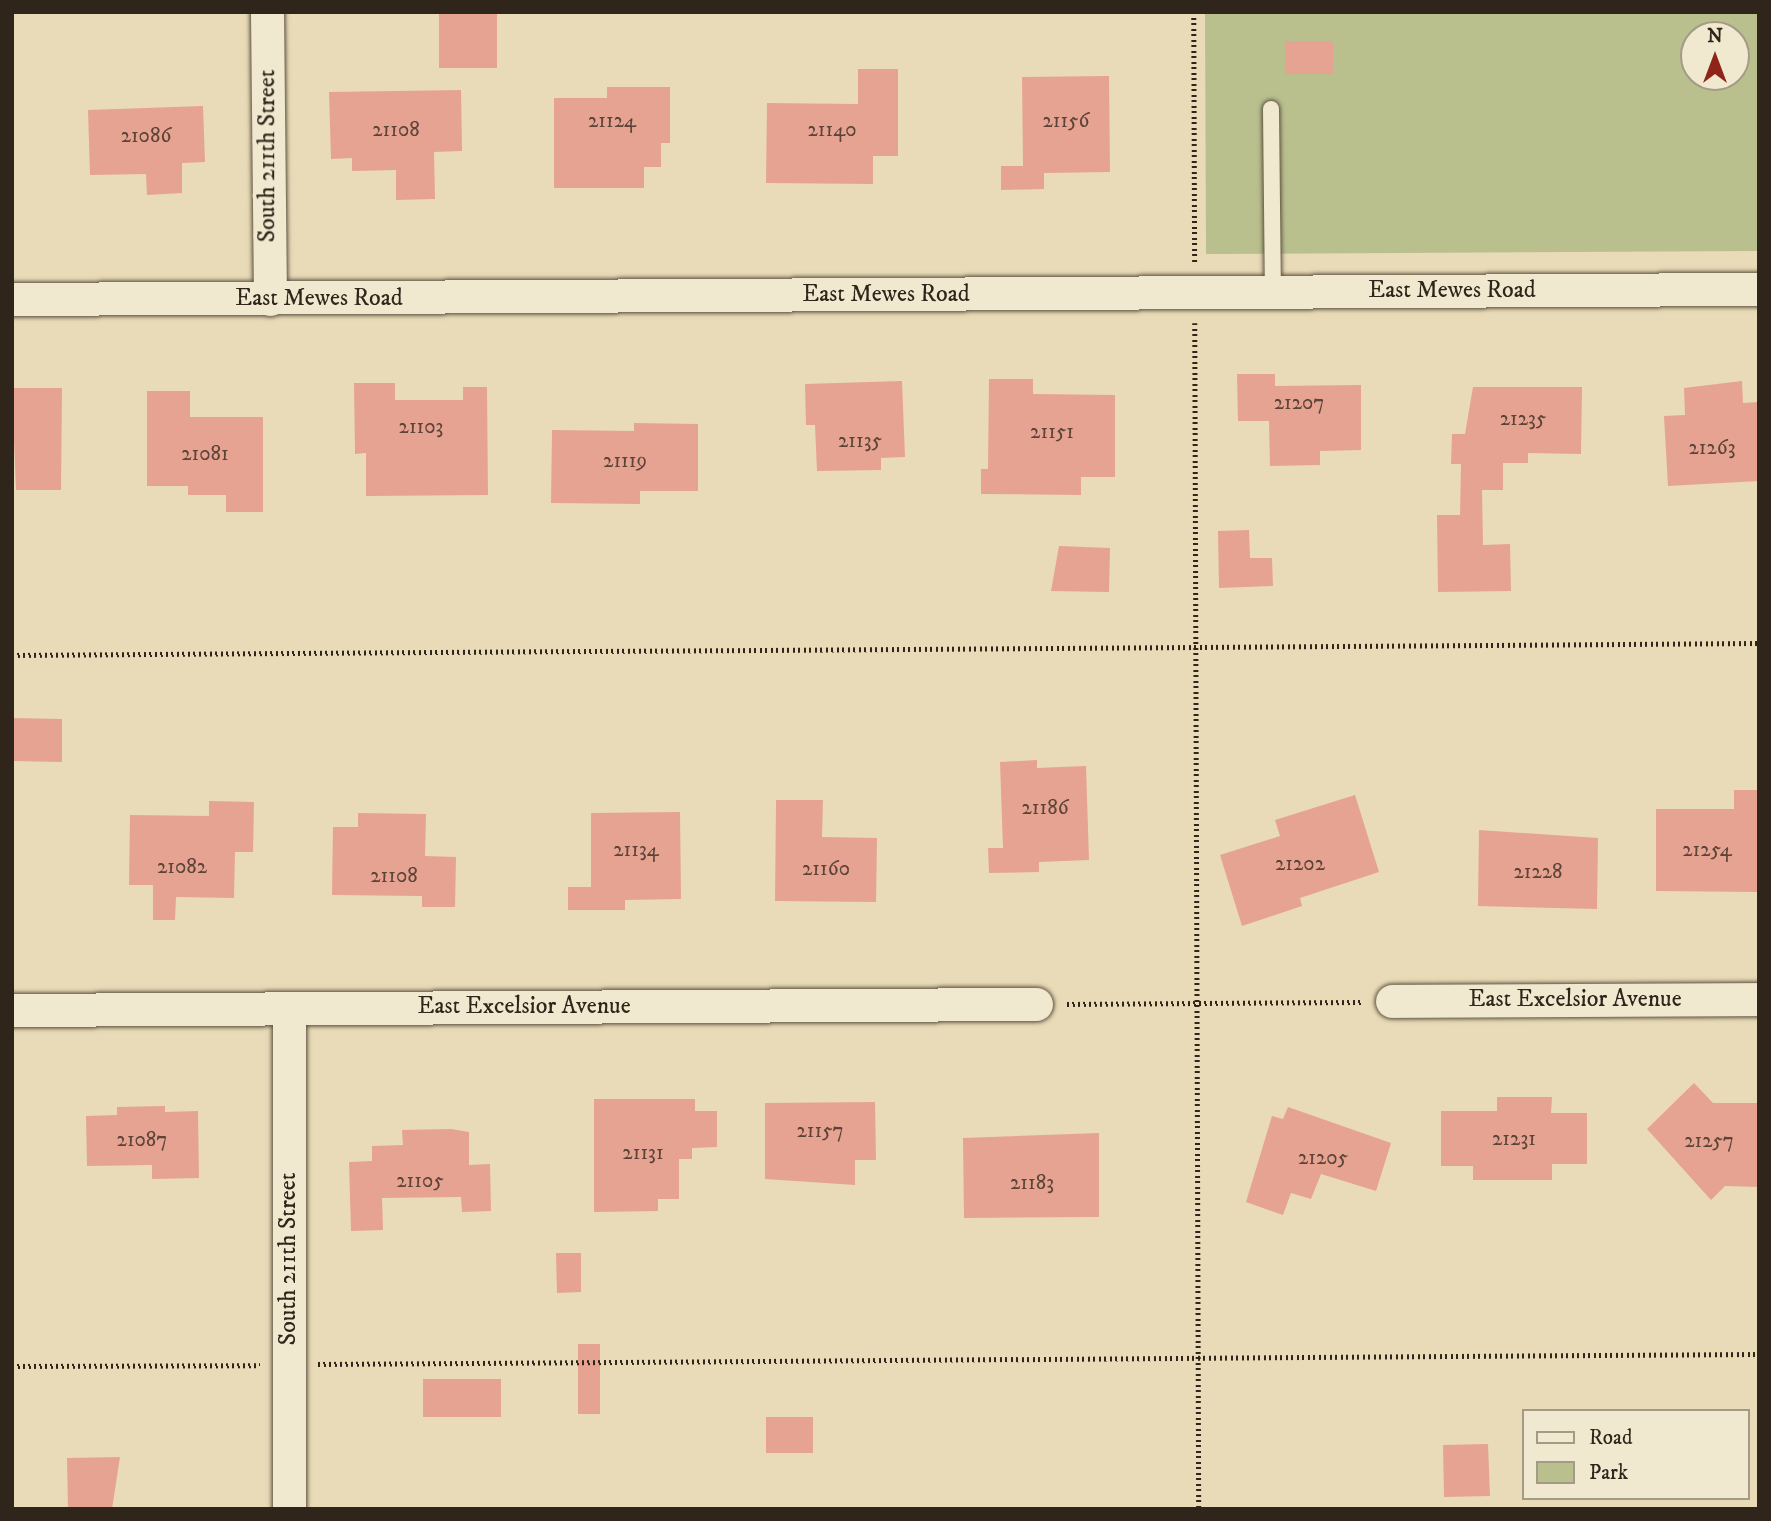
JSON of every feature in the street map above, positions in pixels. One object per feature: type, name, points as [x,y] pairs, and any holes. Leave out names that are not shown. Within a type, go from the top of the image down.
[{"type":"street","name":"South 211th Street","points":[[267,12],[270,299]]},
{"type":"street","name":"East Mewes Road","points":[[12,299],[1759,289]]},
{"type":"street","name":"East Excelsior Avenue","points":[[1392,1001],[1759,999]]},
{"type":"street","name":"East Excelsior Avenue","points":[[12,1010],[1036,1004]]},
{"type":"street","name":"South 211th Street","points":[[289,1008],[289,1509]]},
{"type":"lane","points":[[1271,108],[1273,292]]},
{"type":"path","points":[[1194,12],[1199,1509]]},
{"type":"path","points":[[12,655],[1759,643]]},
{"type":"path","points":[[1036,1004],[1392,1001]]},
{"type":"path","points":[[12,1366],[1759,1354]]},
{"type":"green space","points":[[1205,12],[1759,12],[1759,251],[1206,254]]},
{"type":"building","points":[[439,12],[497,12],[497,68],[439,68]]},
{"type":"building","points":[[1285,41],[1333,41],[1333,74],[1285,74]]},
{"type":"building","points":[[858,69],[898,69],[898,156],[873,156],[873,184],[766,183],[767,103],[858,104]]},
{"type":"building","points":[[1109,76],[1110,172],[1044,173],[1044,189],[1001,190],[1001,166],[1023,166],[1022,77]]},
{"type":"building","points":[[607,87],[670,87],[670,143],[661,143],[661,167],[644,167],[644,188],[554,188],[554,98],[607,98]]},
{"type":"building","points":[[461,90],[462,151],[434,152],[435,199],[396,200],[396,170],[352,171],[352,158],[331,159],[329,92]]},
{"type":"building","points":[[203,106],[205,162],[182,163],[182,193],[147,195],[146,174],[90,175],[88,110]]},
{"type":"building","points":[[1237,374],[1275,374],[1275,386],[1361,385],[1361,450],[1320,451],[1320,465],[1270,466],[1269,421],[1238,421]]},
{"type":"building","points":[[989,379],[1033,379],[1033,394],[1115,395],[1115,477],[1081,477],[1081,495],[981,494],[981,469],[988,469]]},
{"type":"building","points":[[902,381],[905,457],[881,458],[881,470],[817,471],[815,425],[806,425],[805,384]]},
{"type":"building","points":[[1742,381],[1743,403],[1759,402],[1759,481],[1668,486],[1664,416],[1685,415],[1684,388]]},
{"type":"building","points":[[354,383],[395,383],[395,400],[463,400],[463,387],[487,387],[488,495],[366,496],[366,453],[355,454]]},
{"type":"building","points":[[1473,387],[1582,387],[1581,454],[1528,453],[1528,463],[1503,463],[1503,490],[1482,490],[1483,545],[1510,544],[1511,591],[1438,592],[1437,515],[1460,515],[1461,464],[1451,464],[1452,434],[1465,434]]},
{"type":"building","points":[[12,388],[62,388],[61,490],[16,490]]},
{"type":"building","points":[[147,391],[190,391],[190,417],[263,417],[263,512],[226,512],[226,495],[188,495],[188,486],[147,486]]},
{"type":"building","points":[[634,423],[698,424],[698,491],[640,491],[640,504],[551,503],[552,430],[634,431]]},
{"type":"building","points":[[1249,530],[1250,558],[1272,558],[1273,586],[1219,588],[1218,531]]},
{"type":"building","points":[[1059,546],[1110,548],[1109,592],[1051,591]]},
{"type":"building","points":[[12,718],[62,719],[62,762],[12,761]]},
{"type":"building","points":[[1037,760],[1037,768],[1086,766],[1089,860],[1039,862],[1039,872],[989,873],[988,848],[1003,848],[1000,762]]},
{"type":"building","points":[[1734,790],[1759,790],[1759,892],[1656,891],[1656,809],[1734,809]]},
{"type":"building","points":[[1355,795],[1379,872],[1300,898],[1302,906],[1242,926],[1220,855],[1280,836],[1275,820]]},
{"type":"building","points":[[776,800],[823,800],[822,837],[877,838],[876,902],[775,901]]},
{"type":"building","points":[[209,801],[254,802],[253,852],[235,852],[234,898],[176,897],[175,920],[153,920],[153,885],[129,885],[130,815],[209,816]]},
{"type":"building","points":[[680,812],[681,899],[625,900],[625,910],[568,910],[568,887],[591,887],[591,813]]},
{"type":"building","points":[[358,813],[426,814],[425,856],[456,857],[455,907],[422,907],[422,896],[332,895],[333,827],[358,827]]},
{"type":"building","points":[[1479,830],[1598,838],[1597,909],[1478,906]]},
{"type":"building","points":[[1694,1083],[1713,1103],[1759,1103],[1759,1187],[1725,1186],[1711,1200],[1647,1129]]},
{"type":"building","points":[[1497,1097],[1552,1097],[1551,1113],[1587,1113],[1587,1164],[1552,1164],[1552,1180],[1473,1180],[1473,1166],[1441,1166],[1441,1111],[1497,1111]]},
{"type":"building","points":[[594,1099],[695,1099],[695,1111],[717,1111],[717,1147],[692,1148],[692,1159],[679,1159],[679,1199],[658,1199],[658,1211],[594,1212]]},
{"type":"building","points":[[875,1102],[876,1160],[855,1160],[855,1185],[765,1179],[765,1103]]},
{"type":"building","points":[[165,1106],[165,1112],[198,1111],[199,1178],[152,1179],[152,1165],[87,1166],[86,1116],[117,1115],[117,1107]]},
{"type":"building","points":[[1288,1107],[1391,1143],[1376,1191],[1321,1174],[1311,1199],[1291,1193],[1283,1215],[1246,1202],[1272,1116],[1283,1119]]},
{"type":"building","points":[[451,1129],[469,1132],[469,1165],[490,1164],[491,1211],[462,1212],[461,1197],[382,1198],[383,1230],[351,1231],[349,1162],[372,1161],[372,1146],[403,1145],[402,1130]]},
{"type":"building","points":[[1099,1133],[1099,1217],[964,1218],[963,1138]]},
{"type":"building","points":[[556,1253],[581,1253],[581,1292],[557,1293]]},
{"type":"building","points":[[578,1344],[600,1344],[600,1414],[578,1414]]},
{"type":"building","points":[[423,1379],[501,1379],[501,1417],[423,1417]]},
{"type":"building","points":[[766,1417],[813,1417],[813,1453],[766,1453]]},
{"type":"building","points":[[1488,1444],[1490,1496],[1444,1497],[1443,1445]]},
{"type":"building","points":[[120,1457],[112,1509],[68,1509],[67,1458]]}]
